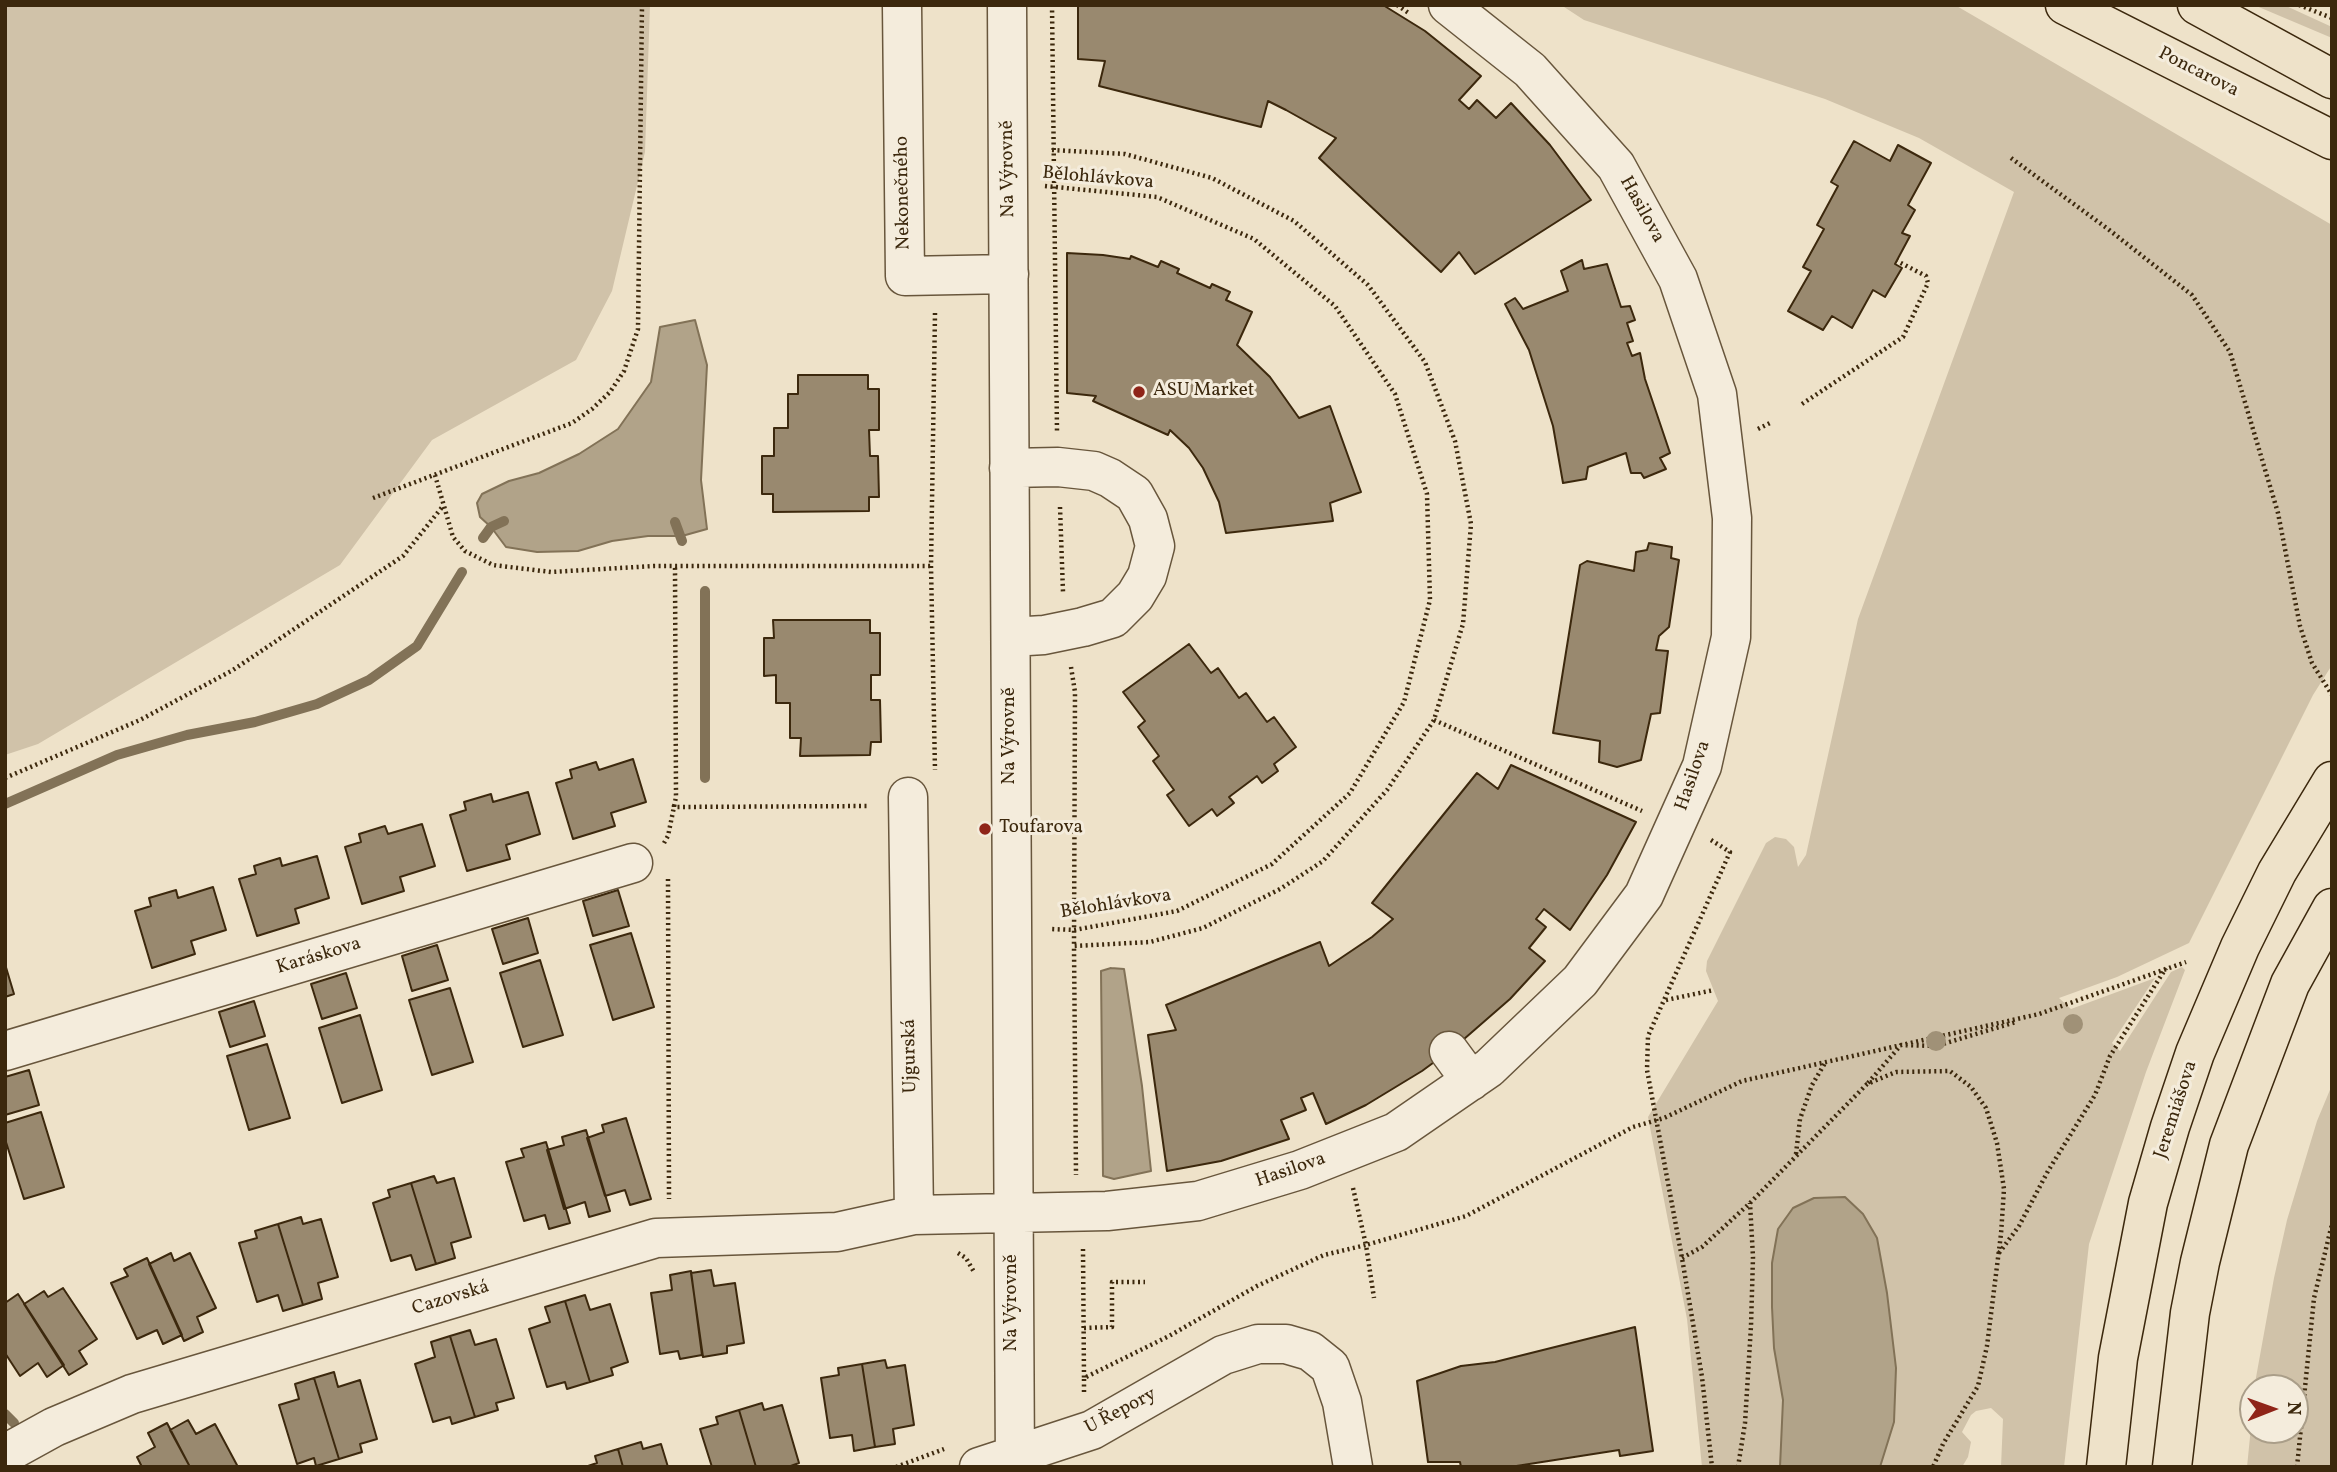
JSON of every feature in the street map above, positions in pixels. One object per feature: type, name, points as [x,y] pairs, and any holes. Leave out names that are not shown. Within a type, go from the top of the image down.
[{"type":"main road","name":"Poncarova","points":[[2065,5],[2332,140]]},
{"type":"main road","points":[[2199,5],[2332,57]]},
{"type":"main road","points":[[2199,5],[2332,79]]},
{"type":"main road","name":"Jeremiášova","points":[[2106,1467],[2118,1358],[2148,1203],[2170,1127],[2195,1053],[2240,947],[2277,872],[2332,780]]},
{"type":"main road","points":[[2172,1467],[2190,1312],[2229,1145],[2290,984],[2332,908]]},
{"type":"street","name":"Nekonečného","points":[[902,5],[905,276],[1009,274]]},
{"type":"street","name":"Na Výrovně","points":[[990,1459],[1013,1212],[1007,5]]},
{"type":"street","name":"Hasilova","points":[[1013,1212],[1107,1211],[1198,1201],[1300,1170],[1396,1132],[1460,1066],[1489,1068],[1580,981],[1644,895],[1663,820],[1702,766],[1731,637],[1732,518],[1717,394],[1678,279],[1616,166],[1530,70],[1434,13]]},
{"type":"street","points":[[1009,468],[1058,467],[1094,471],[1110,478],[1134,494],[1148,519],[1155,546],[1147,576],[1135,596],[1113,618],[1044,635],[1011,637]]},
{"type":"street","name":"Ujgurská","points":[[908,802],[914,1214]]},
{"type":"street","name":"Karáskova","points":[[5,1051],[633,863]]},
{"type":"street","points":[[914,1214],[1013,1212]]},
{"type":"street","name":"Cazovská","points":[[5,1454],[54,1427],[132,1394],[656,1238],[837,1232],[914,1214]]},
{"type":"street","name":"U Řepory","points":[[990,1459],[1092,1430],[1223,1355],[1258,1344],[1286,1344],[1310,1351],[1330,1367],[1342,1402],[1353,1467]]},
{"type":"path","points":[[373,498],[572,423],[610,392],[624,371],[638,329],[642,5]]},
{"type":"path","points":[[1052,5],[1052,185],[1058,467],[1065,630],[1075,692],[1076,1181]]},
{"type":"path","points":[[1397,5],[1434,13]]},
{"type":"path","points":[[2299,5],[2332,18]]},
{"type":"path","points":[[1052,150],[1125,154],[1212,178],[1294,220],[1368,285],[1425,362],[1455,441],[1471,524],[1463,624],[1434,720],[1387,790],[1322,860],[1280,889],[1203,928],[1150,942],[1074,946]]},
{"type":"path","points":[[2011,158],[2192,295],[2230,352],[2278,513],[2300,626],[2312,663],[2332,695]]},
{"type":"path","name":"Bělohlávkova","points":[[1009,189],[1052,185],[1157,197],[1254,239],[1335,306],[1395,394],[1427,494],[1430,587],[1430,600],[1404,702],[1350,793],[1272,864],[1177,912],[1074,930],[1011,926]]},
{"type":"path","points":[[1802,404],[1903,337],[1928,283],[1926,276],[1896,261]]},
{"type":"path","points":[[935,311],[931,566],[935,730]]},
{"type":"path","points":[[435,475],[453,537],[458,545],[493,565],[551,572],[675,566],[931,566]]},
{"type":"path","points":[[5,778],[140,720],[233,670],[403,556],[443,506]]},
{"type":"path","points":[[668,850],[674,807],[675,566]]},
{"type":"path","points":[[1434,720],[1718,844],[1730,852],[1648,1036],[1647,1070],[1702,1377],[1712,1467]]},
{"type":"path","points":[[674,807],[908,802]]},
{"type":"path","points":[[633,863],[656,857],[668,836]]},
{"type":"path","points":[[668,877],[670,1237]]},
{"type":"path","points":[[1901,1045],[1936,1046],[1962,1040],[2186,962]]},
{"type":"path","points":[[1997,1255],[2019,1226],[2095,1095],[2110,1056],[2166,967]]},
{"type":"path","points":[[1665,1000],[1714,990]]},
{"type":"path","points":[[1085,1403],[1084,1378],[1169,1336],[1257,1286],[1324,1255],[1466,1216],[1633,1127],[1664,1118],[1742,1081],[2039,1014]]},
{"type":"path","points":[[1682,1258],[1702,1247],[1750,1203],[1867,1084],[1901,1045]]},
{"type":"path","points":[[1796,1155],[1800,1119],[1812,1085],[1825,1062]]},
{"type":"path","points":[[1867,1084],[1896,1072],[1950,1071],[1970,1087],[1986,1108],[1997,1143],[2004,1189],[1987,1346],[1978,1386],[1933,1467]]},
{"type":"path","points":[[1345,1153],[1366,1245],[1374,1298]]},
{"type":"path","points":[[1738,1467],[1745,1423],[1751,1325],[1753,1257],[1750,1203]]},
{"type":"path","points":[[2297,1467],[2314,1297],[2332,1224]]},
{"type":"path","points":[[954,1251],[966,1258],[975,1274]]},
{"type":"path","points":[[1084,1328],[1112,1326],[1112,1282],[1145,1282]]},
{"type":"path","points":[[896,1467],[990,1459]]},
{"type":"shaded area","points":[[5,5],[650,5],[645,152],[612,291],[576,360],[432,440],[340,565],[38,744],[5,755]]},
{"type":"shaded area","points":[[1561,5],[1955,5],[2332,225],[2332,665],[2313,695],[2189,943],[2117,977],[2059,998],[2071,1009],[2155,978],[2112,1043],[2120,1051],[2171,972],[2182,967],[2185,970],[2146,1072],[2089,1244],[2064,1467],[2001,1467],[2003,1419],[1991,1408],[1976,1411],[1971,1415],[1962,1432],[1971,1442],[1968,1457],[1962,1467],[1880,1467],[1894,1421],[1896,1368],[1887,1293],[1877,1238],[1845,1197],[1814,1198],[1793,1208],[1774,1348],[1783,1400],[1780,1467],[1702,1467],[1687,1319],[1648,1117],[1718,1001],[1706,971],[1707,961],[1766,843],[1775,837],[1786,839],[1794,847],[1798,867],[1806,855],[1858,619],[2014,192],[1919,138],[1825,99],[1584,20]]},
{"type":"shaded area","points":[[2254,5],[2284,5],[2332,27],[2332,38]]},
{"type":"shaded area","points":[[695,320],[707,365],[701,480],[707,529],[682,536],[648,536],[612,541],[578,551],[537,552],[506,547],[480,517],[477,503],[482,494],[509,481],[539,473],[579,454],[618,429],[651,382],[660,327]]},
{"type":"shaded area","points":[[1111,968],[1124,969],[1142,1086],[1151,1171],[1114,1179],[1103,1176],[1101,971]]},
{"type":"shaded area","points":[[2332,1085],[2332,1467],[2247,1467],[2249,1444],[2309,1444],[2309,1374],[2257,1374],[2287,1220],[2317,1121]]},
{"type":"shaded area","points":[[1845,1197],[1863,1214],[1877,1238],[1896,1368],[1894,1422],[1880,1467],[1780,1467],[1783,1400],[1774,1348],[1772,1307],[1772,1263],[1778,1229],[1793,1208],[1814,1198]]},
{"type":"building","points":[[1078,5],[1383,5],[1425,31],[1481,76],[1459,100],[1469,109],[1477,100],[1496,118],[1511,103],[1550,145],[1591,200],[1475,274],[1459,252],[1441,272],[1319,158],[1336,138],[1286,110],[1268,101],[1261,127],[1099,86],[1105,61],[1078,59]]},
{"type":"building","points":[[1854,141],[1890,161],[1898,145],[1931,163],[1908,205],[1915,210],[1902,233],[1910,236],[1895,264],[1902,268],[1885,297],[1873,290],[1852,328],[1832,316],[1823,330],[1788,311],[1811,271],[1803,267],[1824,229],[1817,225],[1838,186],[1831,182]]},
{"type":"building","points":[[1067,253],[1130,259],[1131,256],[1158,267],[1161,261],[1179,269],[1177,273],[1210,288],[1212,284],[1230,292],[1226,300],[1252,312],[1237,345],[1270,377],[1299,418],[1330,406],[1361,492],[1330,503],[1333,521],[1226,533],[1219,502],[1203,468],[1189,448],[1170,430],[1168,435],[1093,401],[1096,396],[1067,393]]},
{"type":"building","points":[[1582,260],[1584,269],[1607,264],[1621,307],[1630,306],[1635,320],[1627,323],[1633,341],[1627,343],[1632,356],[1640,353],[1645,379],[1670,453],[1660,458],[1666,469],[1644,478],[1641,473],[1631,473],[1626,453],[1588,467],[1586,479],[1563,483],[1553,426],[1529,350],[1505,304],[1515,298],[1523,309],[1568,291],[1561,271]]},
{"type":"building","points":[[798,375],[868,375],[868,389],[879,389],[879,430],[869,430],[870,456],[878,456],[879,497],[869,497],[869,511],[773,512],[773,494],[762,494],[762,456],[774,456],[774,428],[788,428],[788,394],[798,394]]},
{"type":"building","points":[[1649,543],[1672,547],[1671,558],[1679,560],[1669,627],[1659,636],[1656,650],[1668,651],[1660,713],[1651,714],[1641,760],[1617,767],[1599,762],[1600,741],[1553,733],[1580,565],[1587,561],[1634,571],[1636,552],[1647,550]]},
{"type":"building","points":[[773,620],[870,620],[870,633],[880,633],[880,675],[871,675],[871,700],[880,700],[881,742],[871,742],[870,755],[800,756],[801,738],[790,738],[790,703],[776,703],[776,675],[764,676],[764,638],[774,638]]},
{"type":"building","points":[[1189,644],[1211,673],[1218,668],[1239,698],[1246,693],[1267,722],[1274,717],[1296,747],[1274,764],[1278,771],[1262,783],[1257,776],[1229,797],[1234,803],[1217,816],[1212,809],[1189,826],[1167,795],[1174,790],[1153,761],[1159,756],[1138,727],[1145,721],[1123,692]]},
{"type":"building","points":[[633,759],[646,802],[611,813],[615,826],[573,839],[556,783],[572,778],[570,770],[596,762],[599,770]]},
{"type":"building","points":[[1511,765],[1636,822],[1607,875],[1570,930],[1544,909],[1536,919],[1546,927],[1529,948],[1545,961],[1510,999],[1456,1046],[1422,1071],[1366,1105],[1326,1124],[1313,1093],[1301,1098],[1306,1110],[1281,1120],[1289,1139],[1221,1161],[1167,1171],[1148,1035],[1176,1030],[1166,1005],[1320,942],[1329,966],[1372,937],[1393,919],[1372,903],[1477,773],[1498,789]]},
{"type":"building","points":[[528,792],[540,834],[506,845],[510,859],[467,871],[450,815],[466,810],[464,802],[491,794],[493,802]]},
{"type":"building","points":[[422,824],[435,866],[400,877],[404,891],[362,904],[345,847],[361,842],[359,834],[385,826],[388,834]]},
{"type":"building","points":[[317,856],[329,898],[295,909],[299,923],[257,936],[239,879],[256,874],[254,866],[280,858],[282,866]]},
{"type":"building","points":[[213,887],[226,930],[191,941],[195,954],[152,968],[135,911],[151,906],[149,898],[176,890],[178,898]]},
{"type":"building","points":[[618,890],[629,926],[593,936],[583,901]]},
{"type":"building","points":[[528,918],[538,953],[503,964],[492,929]]},
{"type":"building","points":[[631,933],[654,1007],[613,1020],[590,945]]},
{"type":"building","points":[[437,945],[448,980],[412,991],[402,956]]},
{"type":"building","points":[[540,960],[563,1035],[523,1047],[500,973]]},
{"type":"building","points":[[5,964],[14,994],[5,997]]},
{"type":"building","points":[[346,973],[357,1008],[322,1019],[311,984]]},
{"type":"building","points":[[450,988],[473,1062],[432,1075],[409,1000]]},
{"type":"building","points":[[254,1001],[265,1036],[230,1047],[219,1012]]},
{"type":"building","points":[[360,1015],[382,1090],[342,1103],[319,1028]]},
{"type":"building","points":[[267,1044],[290,1118],[249,1130],[227,1056]]},
{"type":"building","points":[[29,1070],[39,1105],[5,1115],[5,1077]]},
{"type":"building","points":[[41,1112],[64,1187],[24,1199],[5,1139],[5,1123]]},
{"type":"building","points":[[626,1118],[651,1199],[630,1205],[625,1190],[605,1196],[587,1138],[604,1132],[602,1125]]},
{"type":"building","points":[[586,1130],[610,1211],[589,1217],[585,1202],[564,1209],[547,1150],[564,1145],[562,1137]]},
{"type":"building","points":[[546,1142],[570,1223],[549,1229],[545,1215],[524,1221],[506,1162],[524,1157],[521,1149]]},
{"type":"building","points":[[434,1176],[437,1183],[454,1178],[471,1237],[451,1243],[455,1258],[436,1264],[411,1183]]},
{"type":"building","points":[[411,1183],[436,1264],[416,1270],[411,1255],[391,1261],[373,1203],[390,1197],[388,1190]]},
{"type":"building","points":[[301,1217],[303,1224],[321,1219],[338,1277],[318,1283],[322,1299],[303,1305],[278,1224]]},
{"type":"building","points":[[278,1224],[303,1305],[283,1311],[278,1295],[257,1302],[239,1243],[257,1238],[255,1231]]},
{"type":"building","points":[[171,1253],[174,1261],[190,1253],[216,1308],[197,1317],[203,1332],[184,1341],[149,1264]]},
{"type":"building","points":[[147,1258],[182,1335],[163,1344],[157,1330],[137,1339],[111,1283],[128,1276],[124,1269]]},
{"type":"building","points":[[711,1270],[714,1286],[735,1283],[744,1343],[727,1346],[727,1353],[703,1357],[691,1273]]},
{"type":"building","points":[[691,1271],[702,1355],[680,1359],[678,1351],[660,1354],[651,1293],[672,1290],[670,1275]]},
{"type":"building","points":[[63,1288],[97,1339],[79,1351],[87,1364],[69,1375],[24,1304],[44,1291],[48,1297]]},
{"type":"building","points":[[18,1294],[64,1365],[47,1377],[38,1363],[20,1376],[5,1353],[5,1303]]},
{"type":"building","points":[[585,1295],[590,1310],[610,1304],[628,1362],[611,1368],[613,1375],[590,1382],[565,1301]]},
{"type":"building","points":[[565,1301],[590,1382],[567,1389],[565,1382],[547,1387],[529,1329],[550,1322],[545,1307]]},
{"type":"building","points":[[1635,1327],[1653,1451],[1620,1456],[1619,1450],[1510,1467],[1461,1467],[1460,1462],[1428,1462],[1417,1381],[1461,1366],[1495,1362]]},
{"type":"building","points":[[470,1330],[475,1345],[496,1339],[514,1398],[496,1403],[498,1410],[475,1417],[450,1336]]},
{"type":"building","points":[[450,1336],[475,1417],[452,1424],[450,1417],[433,1422],[415,1364],[435,1357],[431,1342]]},
{"type":"building","points":[[885,1360],[887,1368],[905,1365],[914,1425],[893,1429],[895,1444],[875,1447],[862,1364]]},
{"type":"building","points":[[862,1364],[875,1447],[854,1451],[852,1435],[830,1438],[821,1378],[839,1375],[838,1368]]},
{"type":"building","points":[[334,1372],[338,1387],[360,1380],[377,1439],[360,1444],[362,1452],[339,1459],[314,1378]]},
{"type":"building","points":[[314,1378],[339,1459],[316,1466],[314,1458],[297,1464],[279,1405],[299,1399],[295,1384]]},
{"type":"building","points":[[762,1403],[764,1410],[782,1405],[799,1463],[788,1467],[756,1467],[739,1410]]},
{"type":"building","points":[[739,1410],[756,1467],[712,1467],[700,1429],[718,1424],[716,1417]]},
{"type":"building","points":[[188,1420],[196,1434],[215,1424],[238,1467],[190,1467],[170,1430]]},
{"type":"building","points":[[167,1423],[190,1467],[142,1467],[137,1457],[155,1447],[148,1433]]},
{"type":"building","points":[[641,1442],[643,1449],[661,1444],[668,1467],[623,1467],[618,1449]]},
{"type":"building","points":[[618,1449],[623,1467],[585,1467],[597,1463],[595,1456]]},
{"type":"waterway","points":[[483,538],[491,527],[504,521]]},
{"type":"waterway","points":[[675,522],[682,541]]},
{"type":"waterway","points":[[5,804],[117,755],[187,735],[255,722],[317,704],[369,680],[417,646],[462,572]]},
{"type":"waterway","points":[[705,591],[705,778]]},
{"type":"waterway","points":[[5,1414],[14,1423]]},
{"type":"place","name":"ASU Market","points":[[1139,392]]},
{"type":"place","name":"Toufarova","points":[[985,829]]}]
